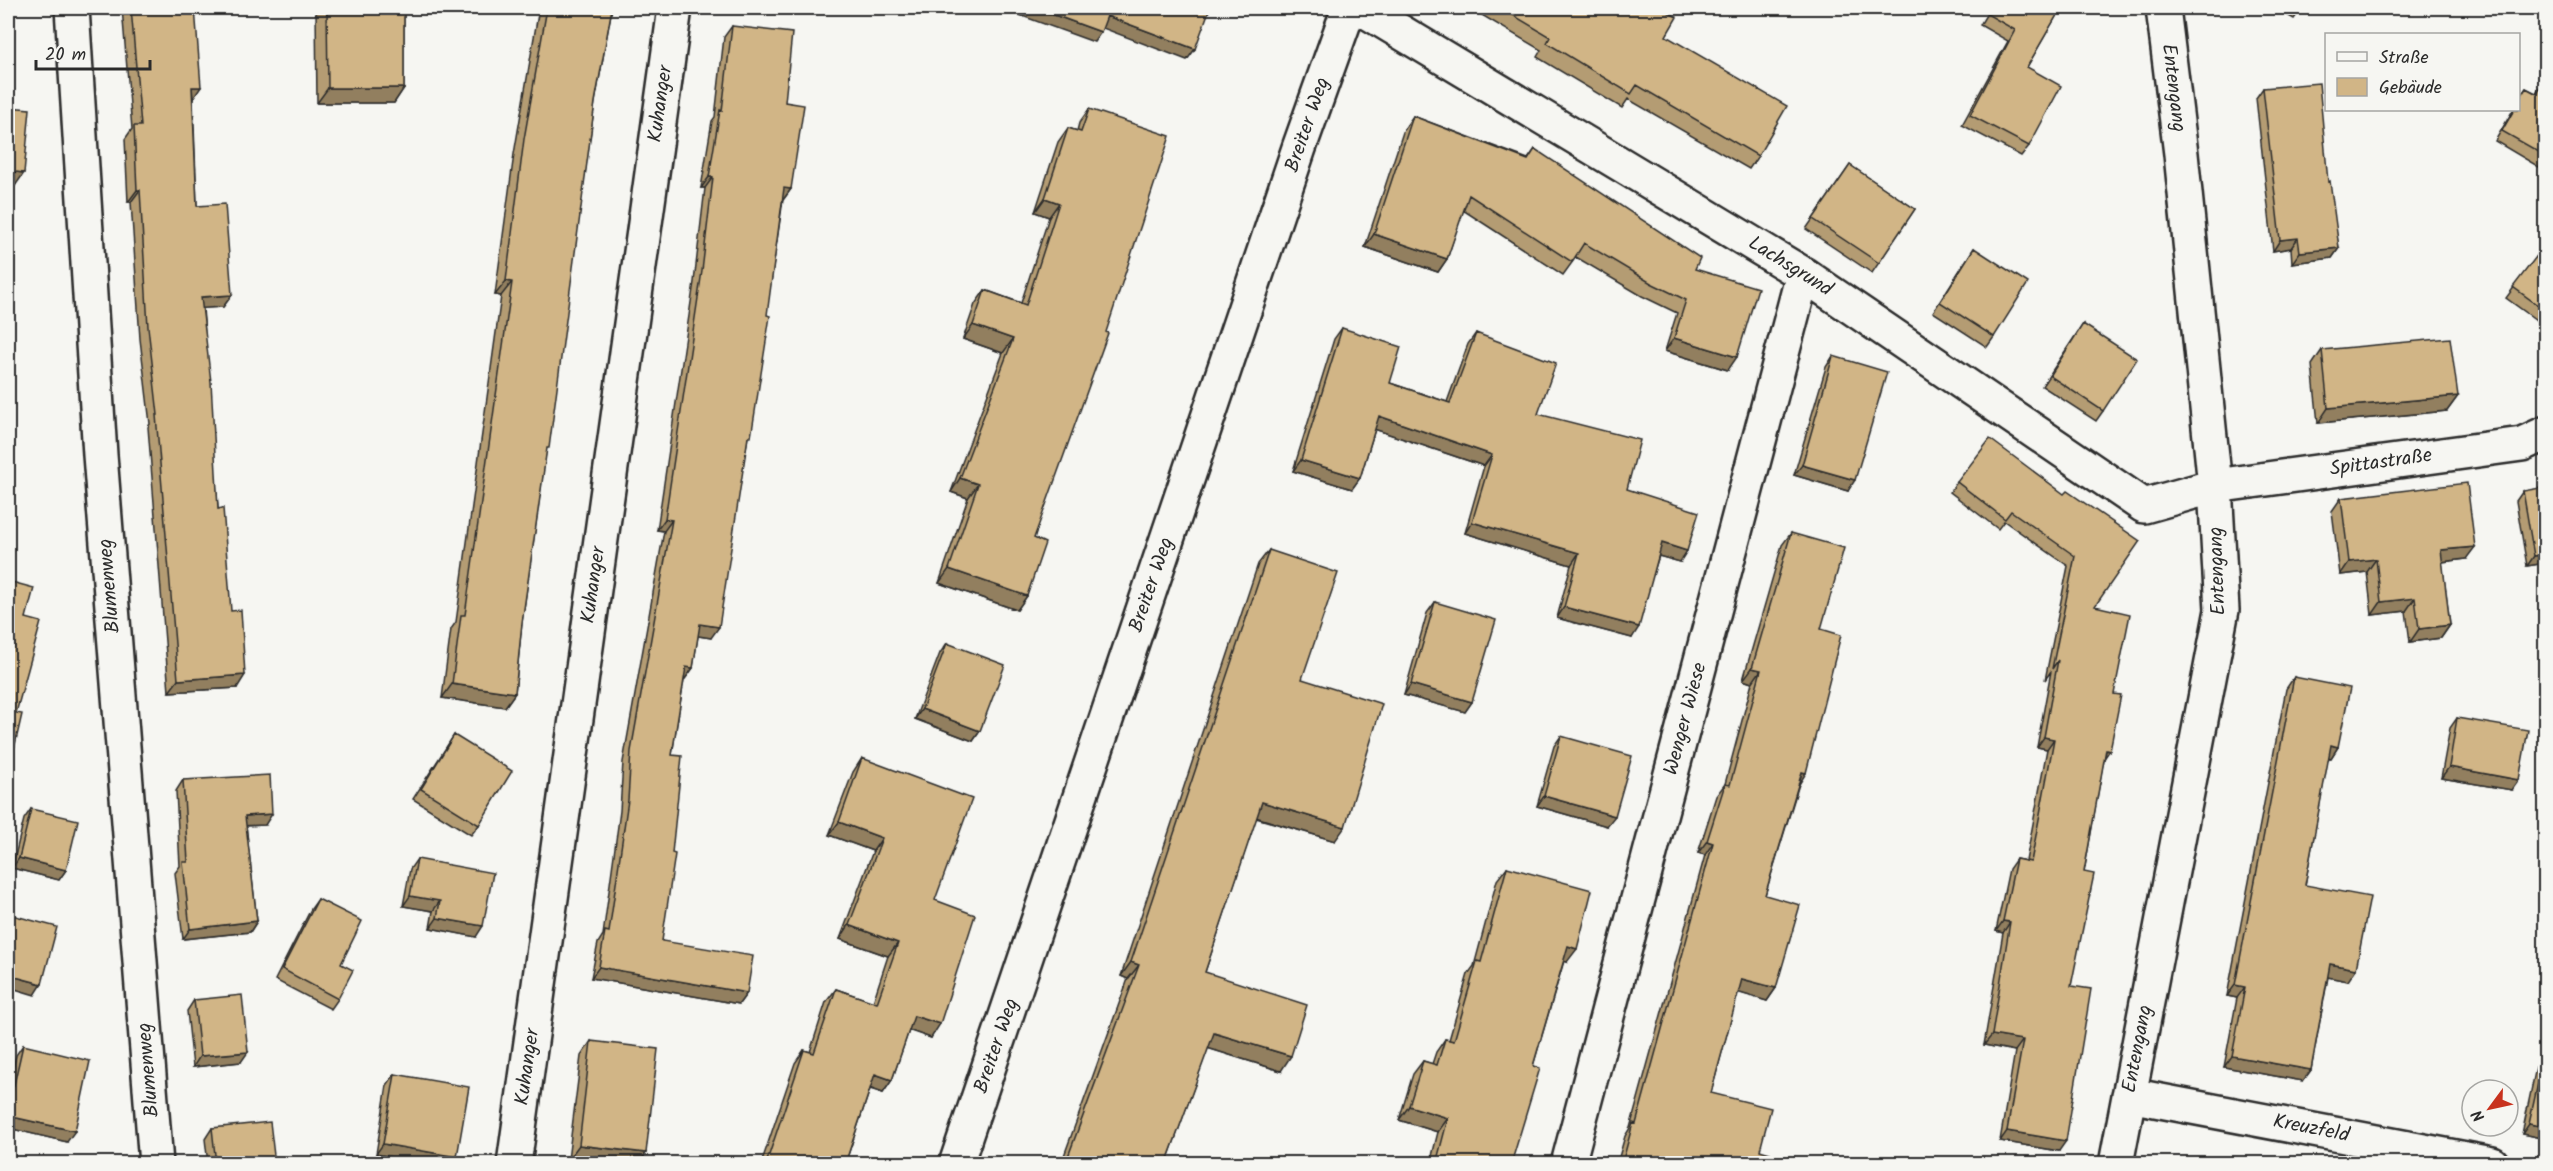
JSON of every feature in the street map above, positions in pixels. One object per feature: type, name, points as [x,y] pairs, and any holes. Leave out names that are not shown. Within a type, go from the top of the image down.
[{"type":"street","name":"Blumenweg","points":[[72,8],[100,455],[156,1164]]},
{"type":"street","name":"Kuhanger","points":[[514,1164],[675,8]]},
{"type":"street","name":"Breiter Weg","points":[[956,1164],[1299,148],[1349,8]]},
{"type":"street","name":"Lachsgrund","points":[[1361,8],[1803,274],[2144,506],[2215,486]]},
{"type":"street","name":"Entengang","points":[[2116,1164],[2222,610],[2215,486],[2181,154],[2163,8]]},
{"type":"street","name":"Wenger Wiese","points":[[1568,1164],[1803,274]]},
{"type":"street","name":"Spittastraße","points":[[2215,486],[2522,444],[2546,433]]},
{"type":"street","name":"Kreuzfeld","points":[[2129,1095],[2492,1164]]},
{"type":"building","points":[[131,8],[195,8],[201,87],[192,87],[197,206],[225,204],[232,295],[201,297],[211,382],[218,509],[223,508],[231,611],[241,610],[245,675],[178,680],[156,415],[158,415],[148,327],[140,190],[137,190],[134,126],[141,126]]},
{"type":"building","points":[[327,8],[404,8],[404,88],[328,88]]},
{"type":"building","points":[[547,8],[612,8],[595,102],[549,448],[547,448],[522,623],[515,693],[452,684],[461,615],[465,615],[512,282],[506,281],[524,139]]},
{"type":"building","points":[[1035,8],[1210,8],[1195,49],[1107,16],[1101,32]]},
{"type":"building","points":[[1501,8],[1661,8],[1677,17],[1666,36],[1787,106],[1758,156],[1637,85],[1631,94],[1547,43],[1550,37]]},
{"type":"building","points":[[1991,8],[2061,8],[2027,67],[2061,86],[2029,146],[1970,115],[2015,30],[1987,14]]},
{"type":"building","points":[[732,26],[792,33],[785,102],[804,105],[791,189],[784,188],[767,315],[770,316],[751,437],[748,437],[719,627],[700,624],[693,668],[686,667],[672,755],[682,756],[672,853],[675,854],[662,941],[753,956],[747,993],[599,967],[605,931],[609,932],[628,800],[631,751],[672,520],[665,519],[702,271],[713,177],[709,177],[720,110],[722,111]]},
{"type":"building","points":[[2546,78],[2546,156],[2502,131],[2513,111],[2520,111],[2520,98],[2526,88],[2537,94]]},
{"type":"building","points":[[2319,83],[2328,182],[2330,181],[2339,248],[2300,252],[2298,238],[2280,240],[2263,88]]},
{"type":"building","points":[[8,107],[30,109],[24,173],[8,171]]},
{"type":"building","points":[[1089,109],[1170,136],[1106,332],[1108,333],[1034,538],[1045,543],[1027,596],[949,569],[978,484],[960,478],[1013,339],[973,325],[985,290],[1026,305],[1059,203],[1045,198],[1068,128],[1081,132]]},
{"type":"building","points":[[1413,116],[1528,160],[1535,149],[1700,258],[1695,269],[1758,288],[1737,357],[1674,338],[1686,300],[1651,283],[1584,243],[1572,262],[1469,195],[1447,259],[1374,234]]},
{"type":"building","points":[[1850,165],[1915,209],[1879,263],[1813,219]]},
{"type":"building","points":[[2546,244],[2546,311],[2513,287]]},
{"type":"building","points":[[1974,248],[2028,283],[1994,337],[1940,302]]},
{"type":"building","points":[[2083,324],[2137,359],[2103,411],[2050,376]]},
{"type":"building","points":[[1342,328],[1401,347],[1390,383],[1450,403],[1476,333],[1556,363],[1538,414],[1640,440],[1627,489],[1699,512],[1687,551],[1662,543],[1639,627],[1564,607],[1579,553],[1472,522],[1492,455],[1379,416],[1360,478],[1301,460]]},
{"type":"building","points":[[2450,338],[2458,396],[2328,408],[2322,350]]},
{"type":"building","points":[[1833,356],[1887,372],[1855,480],[1802,465]]},
{"type":"building","points":[[1990,439],[2064,494],[2067,491],[2140,541],[2095,606],[2130,614],[2114,694],[2121,695],[2110,750],[2106,749],[2084,872],[2094,874],[2071,986],[2091,989],[2066,1141],[2007,1131],[2023,1040],[1992,1035],[2010,922],[2003,921],[2016,859],[2031,862],[2054,739],[2044,737],[2058,660],[2052,669],[2075,556],[2011,511],[2005,519],[1957,482]]},
{"type":"building","points":[[2467,483],[2475,547],[2441,550],[2450,625],[2419,629],[2415,598],[2381,602],[2376,559],[2349,562],[2341,498]]},
{"type":"building","points":[[2546,487],[2546,554],[2534,556],[2523,491]]},
{"type":"building","points":[[1791,533],[1844,548],[1821,629],[1841,635],[1806,773],[1802,772],[1765,895],[1800,905],[1776,988],[1742,979],[1711,1093],[1771,1108],[1760,1150],[1770,1153],[1767,1164],[1622,1164],[1633,1123],[1636,1124],[1713,843],[1707,841],[1725,784],[1730,785],[1761,670],[1752,668]]},
{"type":"building","points":[[1269,550],[1338,573],[1302,679],[1382,704],[1345,827],[1262,802],[1205,972],[1307,1005],[1291,1056],[1214,1033],[1166,1164],[1070,1164],[1066,1162],[1139,965],[1131,962]]},
{"type":"building","points":[[8,581],[34,588],[26,618],[41,622],[16,713],[22,714],[9,771],[8,770]]},
{"type":"building","points":[[1435,602],[1496,620],[1472,702],[1411,684]]},
{"type":"building","points":[[947,643],[1005,665],[980,731],[922,709]]},
{"type":"building","points":[[2294,677],[2350,688],[2338,747],[2331,745],[2305,885],[2370,897],[2356,969],[2330,964],[2311,1070],[2232,1056],[2245,987],[2235,985]]},
{"type":"building","points":[[2457,718],[2528,730],[2519,780],[2449,767]]},
{"type":"building","points":[[454,735],[512,771],[479,825],[421,789]]},
{"type":"building","points":[[1561,736],[1632,756],[1615,816],[1544,796]]},
{"type":"building","points":[[862,758],[972,799],[935,900],[975,915],[940,1024],[914,1016],[892,1080],[875,1074],[845,1164],[766,1164],[804,1050],[814,1053],[836,989],[877,1003],[898,943],[849,925],[882,838],[839,822]]},
{"type":"building","points":[[270,775],[272,814],[245,816],[257,921],[190,929],[183,862],[188,862],[183,780]]},
{"type":"building","points":[[31,809],[78,820],[66,870],[19,858]]},
{"type":"building","points":[[417,859],[493,873],[483,926],[437,918],[440,901],[410,896]]},
{"type":"building","points":[[1507,867],[1592,890],[1577,949],[1568,946],[1533,1066],[1540,1068],[1511,1164],[1436,1164],[1448,1118],[1409,1106],[1423,1061],[1437,1065],[1445,1039],[1454,1041],[1477,961],[1481,962]]},
{"type":"building","points":[[318,899],[362,921],[341,964],[353,970],[338,999],[282,969]]},
{"type":"building","points":[[8,914],[57,927],[42,984],[8,975]]},
{"type":"building","points":[[242,995],[248,1052],[200,1056],[194,1000]]},
{"type":"building","points":[[591,1041],[658,1049],[646,1153],[579,1145]]},
{"type":"building","points":[[23,1045],[90,1061],[75,1131],[8,1116]]},
{"type":"building","points":[[2546,1054],[2546,1127],[2529,1124]]},
{"type":"building","points":[[395,1074],[469,1087],[457,1157],[383,1144]]},
{"type":"building","points":[[270,1122],[275,1164],[216,1164],[212,1128]]}]
